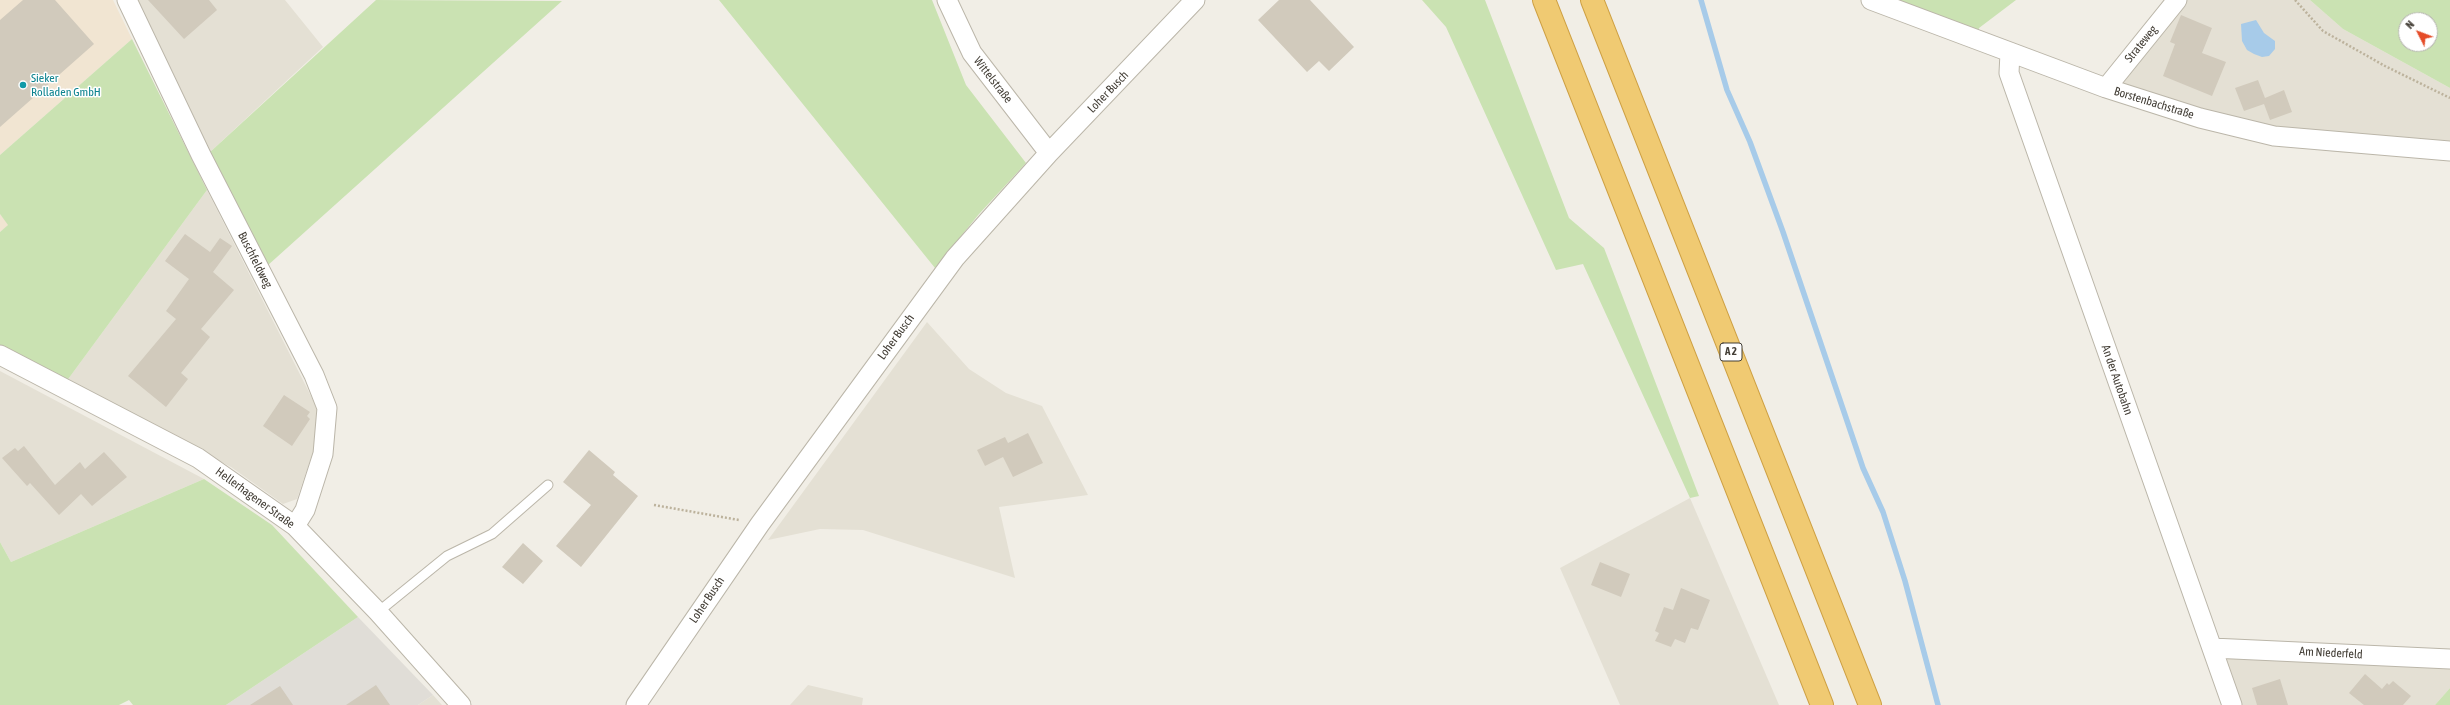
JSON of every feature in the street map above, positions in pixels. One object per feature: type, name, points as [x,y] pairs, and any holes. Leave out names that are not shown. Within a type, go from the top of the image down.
[{"type":"highway","points":[[1544,0],[1822,705]]},
{"type":"highway","name":"A 2","points":[[1592,0],[1870,705]]},
{"type":"street","name":"Buschfeldweg","points":[[127,0],[201,155],[314,375],[327,408],[323,454],[305,510],[295,526]]},
{"type":"street","name":"Wittelstraße","points":[[947,0],[972,53],[1049,153]]},
{"type":"street","name":"Loher Busch","points":[[636,705],[760,524],[955,258],[1049,153],[1196,0]]},
{"type":"street","name":"Borstenbachstraße","points":[[1871,0],[2106,88],[2200,118],[2274,136],[2450,151]]},
{"type":"street","name":"Strateweg","points":[[2106,88],[2176,0]]},
{"type":"street","name":"An der Autobahn","points":[[2010,53],[2009,73],[2232,705]]},
{"type":"street","name":"Hellerhagener Straße","points":[[0,355],[198,458],[295,526],[378,612],[461,705]]},
{"type":"street","name":"Am Niederfeld","points":[[2212,648],[2450,659]]},
{"type":"lane","points":[[378,612],[447,556],[492,534],[548,485]]},
{"type":"path","points":[[2295,0],[2323,32],[2385,66],[2450,98]]},
{"type":"path","points":[[654,505],[760,524]]},
{"type":"shaded area","points":[[0,0],[113,0],[132,39],[0,155]]},
{"type":"shaded area","points":[[133,0],[285,0],[323,47],[209,153]]},
{"type":"shaded area","points":[[2170,0],[2310,0],[2343,29],[2450,88],[2450,159],[2336,152],[2265,142],[2190,126],[2098,95]]},
{"type":"shaded area","points":[[207,190],[318,410],[319,434],[297,499],[283,504],[231,467],[66,382]]},
{"type":"shaded area","points":[[0,214],[9,225],[0,232]]},
{"type":"shaded area","points":[[927,322],[969,369],[1006,393],[1042,406],[1088,495],[999,507],[1015,578],[863,530],[820,529],[768,540]]},
{"type":"shaded area","points":[[0,371],[204,479],[11,562],[0,542]]},
{"type":"shaded area","points":[[1690,498],[1779,705],[1620,705],[1560,568]]},
{"type":"shaded area","points":[[358,617],[433,695],[418,705],[226,705]]},
{"type":"shaded area","points":[[2202,645],[2450,655],[2450,688],[2435,705],[2224,705]]},
{"type":"shaded area","points":[[808,685],[863,698],[862,705],[790,705]]},
{"type":"shaded area","points":[[433,695],[442,705],[418,705]]},
{"type":"green space","points":[[376,0],[562,1],[267,266],[209,153]]},
{"type":"green space","points":[[719,0],[932,0],[966,85],[1026,163],[979,214],[935,268]]},
{"type":"green space","points":[[1422,0],[1485,0],[1569,218],[1604,248],[1699,496],[1690,498],[1583,264],[1556,270],[1446,27]]},
{"type":"green space","points":[[1864,0],[2016,0],[1979,28],[1975,47]]},
{"type":"green space","points":[[2310,0],[2450,0],[2450,88],[2343,29]]},
{"type":"green space","points":[[132,39],[207,190],[66,382],[0,349],[0,232],[8,225],[0,214],[0,155]]},
{"type":"green space","points":[[204,479],[272,525],[358,617],[226,705],[133,705],[129,700],[119,705],[0,705],[0,542],[11,562]]},
{"type":"green space","points":[[2450,688],[2450,705],[2435,705]]},
{"type":"water","points":[[2256,20],[2264,33],[2275,41],[2275,49],[2269,56],[2262,57],[2254,54],[2247,50],[2242,41],[2241,24]]},
{"type":"building","name":"Sieker Rolladen GmbH","points":[[23,0],[55,0],[94,44],[0,127],[0,20]]},
{"type":"building","points":[[148,0],[209,0],[217,10],[184,39]]},
{"type":"building","points":[[1279,0],[1310,0],[1354,47],[1329,71],[1319,61],[1307,72],[1258,20]]},
{"type":"building","points":[[2181,15],[2212,28],[2202,53],[2226,62],[2212,96],[2163,76],[2175,44],[2170,42]]},
{"type":"building","points":[[2258,80],[2265,98],[2284,90],[2292,112],[2270,120],[2264,104],[2244,111],[2235,88]]},
{"type":"building","points":[[185,234],[210,252],[220,238],[232,246],[213,272],[234,290],[201,329],[210,337],[181,373],[188,379],[166,407],[128,376],[176,319],[166,311],[189,279],[165,261]]},
{"type":"building","points":[[284,395],[310,412],[307,416],[310,419],[292,446],[263,426]]},
{"type":"building","points":[[1028,433],[1043,463],[1013,477],[1003,457],[985,466],[977,450],[1005,437],[1008,443]]},
{"type":"building","points":[[24,446],[55,485],[80,462],[85,469],[104,452],[127,477],[92,506],[81,494],[59,515],[30,483],[27,486],[2,458],[15,448],[18,451]]},
{"type":"building","points":[[589,450],[615,472],[613,475],[638,496],[581,567],[556,546],[591,505],[563,482]]},
{"type":"building","points":[[523,543],[543,561],[523,584],[502,567]]},
{"type":"building","points":[[1600,562],[1630,574],[1621,597],[1591,585]]},
{"type":"building","points":[[1681,588],[1710,600],[1698,630],[1691,628],[1685,643],[1675,639],[1671,647],[1655,641],[1659,633],[1655,631],[1664,607],[1673,610]]},
{"type":"building","points":[[2365,674],[2382,689],[2387,683],[2389,685],[2393,681],[2411,696],[2403,705],[2364,705],[2349,693]]},
{"type":"building","points":[[2280,679],[2288,705],[2257,705],[2252,688]]},
{"type":"building","points":[[376,685],[390,705],[346,705]]},
{"type":"building","points":[[280,686],[293,705],[250,705]]},
{"type":"waterway","points":[[1701,0],[1727,90],[1750,142],[1783,232],[1863,468],[1883,512],[1905,581],[1938,705]]},
{"type":"place","name":"Sieker Rolladen GmbH","points":[[23,85]]}]
